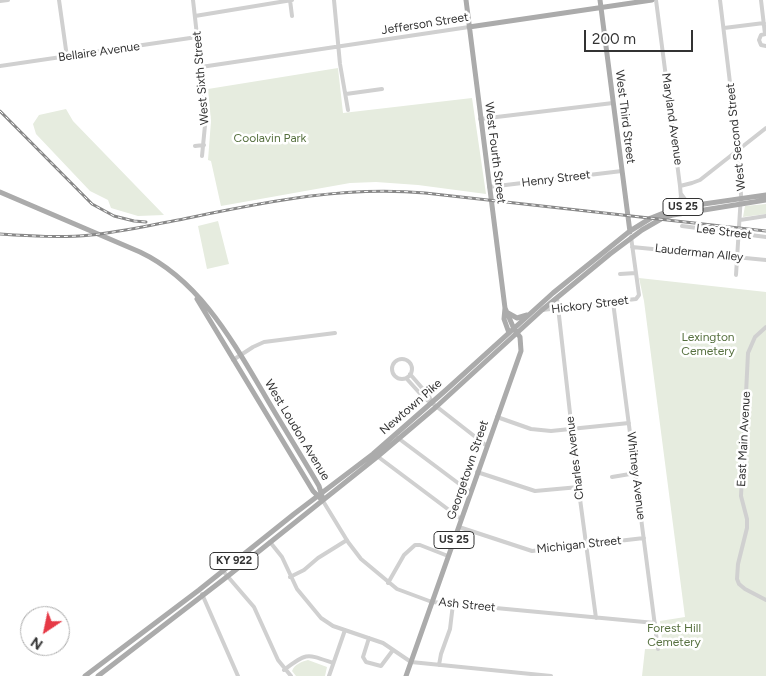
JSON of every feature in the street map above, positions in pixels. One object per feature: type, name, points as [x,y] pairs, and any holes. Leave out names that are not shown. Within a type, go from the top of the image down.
[{"type":"main road","name":"West Fourth Street","points":[[466,0],[505,308],[504,319],[509,333]]},
{"type":"main road","name":"West Third Street","points":[[600,0],[631,238]]},
{"type":"main road","name":"Jefferson Street","points":[[469,28],[654,0]]},
{"type":"main road","name":"West Loudon Avenue","points":[[0,192],[151,257],[171,270],[215,316],[241,355],[319,486],[319,494]]},
{"type":"main road","name":"Newtown Pike","points":[[98,676],[323,501],[434,405],[515,331],[631,238],[653,223],[673,215],[766,195]]},
{"type":"main road","name":"Newtown Pike","points":[[434,405],[509,333],[515,331],[531,313],[630,231],[651,218],[676,208],[766,200]]},
{"type":"main road","name":"West Loudon Avenue","points":[[192,290],[233,360],[323,501]]},
{"type":"main road","name":"West Fourth Street","points":[[505,308],[515,331]]},
{"type":"main road","points":[[505,308],[509,314],[516,318],[531,313]]},
{"type":"main road","name":"Georgetown Street","points":[[406,676],[521,351],[521,343],[515,331]]},
{"type":"main road","name":"Newtown Pike","points":[[88,675],[199,590],[319,494],[375,455]]},
{"type":"main road","points":[[122,648],[126,655]]},
{"type":"street","points":[[0,1],[8,0]]},
{"type":"street","points":[[59,0],[67,56]]},
{"type":"street","name":"West Sixth Street","points":[[193,0],[206,115],[202,156]]},
{"type":"street","points":[[195,16],[291,0],[292,16]]},
{"type":"street","points":[[334,0],[338,47],[348,110]]},
{"type":"street","name":"Maryland Avenue","points":[[654,0],[681,194],[676,208]]},
{"type":"street","name":"West Second Street","points":[[720,0],[738,149],[741,201],[736,275]]},
{"type":"street","points":[[761,0],[766,34],[761,35],[759,40],[761,45],[766,46]]},
{"type":"street","points":[[724,28],[764,23]]},
{"type":"street","name":"Jefferson Street","points":[[201,67],[469,28]]},
{"type":"street","name":"Bellaire Avenue","points":[[0,66],[197,37]]},
{"type":"street","points":[[346,94],[382,89]]},
{"type":"street","points":[[480,119],[613,102]]},
{"type":"street","points":[[680,186],[697,182],[766,128]]},
{"type":"street","points":[[196,146],[204,145]]},
{"type":"street","name":"Henry Street","points":[[489,188],[622,171]]},
{"type":"street","points":[[681,194],[690,206]]},
{"type":"street","points":[[740,220],[766,216]]},
{"type":"street","name":"Lee Street","points":[[682,226],[766,236]]},
{"type":"street","points":[[620,274],[636,274],[631,238]]},
{"type":"street","name":"Lauderman Alley","points":[[632,247],[766,260]]},
{"type":"street","name":"Hickory Street","points":[[542,310],[638,298],[636,274]]},
{"type":"street","name":"Charles Avenue","points":[[557,297],[596,618]]},
{"type":"street","name":"Whitney Avenue","points":[[613,302],[658,649]]},
{"type":"street","name":"East Main Avenue","points":[[766,327],[755,338],[748,353],[741,496],[747,519],[747,528],[738,564],[737,579],[745,589],[766,600]]},
{"type":"street","points":[[233,360],[253,346],[264,342],[335,333]]},
{"type":"street","points":[[403,359],[409,362],[412,370],[406,378],[397,378],[393,373],[393,366],[397,361],[403,359]]},
{"type":"street","points":[[410,374],[429,396],[434,405]]},
{"type":"street","points":[[406,378],[425,399],[487,446]]},
{"type":"street","points":[[497,417],[551,432],[629,423]]},
{"type":"street","points":[[397,437],[470,492]]},
{"type":"street","points":[[375,455],[461,519]]},
{"type":"street","points":[[478,472],[535,491],[579,488]]},
{"type":"street","points":[[612,477],[636,473]]},
{"type":"street","name":"Ash Street","points":[[323,501],[358,555],[388,583],[397,589],[432,602],[655,623]]},
{"type":"street","name":"Michigan Street","points":[[459,527],[528,551],[644,538]]},
{"type":"street","points":[[290,577],[304,570],[318,558],[347,540]]},
{"type":"street","points":[[270,542],[282,557],[297,589],[321,618],[333,626],[383,643],[411,662],[551,676]]},
{"type":"street","points":[[388,583],[404,555],[415,545],[448,556]]},
{"type":"street","points":[[223,571],[254,606],[278,660],[290,676]]},
{"type":"street","points":[[199,590],[238,676]]},
{"type":"street","points":[[439,665],[450,629],[453,604]]},
{"type":"street","points":[[329,676],[345,630]]},
{"type":"street","points":[[369,638],[363,657],[366,662],[381,666],[393,650]]},
{"type":"street","points":[[284,670],[300,657],[308,656],[333,663]]},
{"type":"green space","name":"Coolavin Park","points":[[338,68],[343,113],[472,98],[486,194],[418,185],[376,182],[350,183],[221,206],[211,161],[208,160],[211,121],[208,89]]},
{"type":"green space","points":[[66,109],[73,121],[164,215],[138,216],[111,208],[108,200],[90,191],[36,134],[33,124],[39,115]]},
{"type":"green space","points":[[766,204],[766,214],[743,217],[745,206]]},
{"type":"green space","points":[[218,221],[229,264],[207,269],[198,226]]},
{"type":"green space","name":"Lexington Cemetery","points":[[639,278],[766,292],[766,676],[642,676],[645,649],[663,649],[660,621],[685,617],[644,301]]},
{"type":"green space","points":[[308,660],[327,667],[325,676],[296,676],[292,671],[293,669],[298,664]]},
{"type":"railway","points":[[0,111],[92,204],[114,216],[146,222]]},
{"type":"railway","points":[[0,234],[57,237],[91,235],[298,198],[330,194],[393,191],[766,231]]},
{"type":"park label","name":"Forest Hill Cemetery","points":[[674,635]]}]
